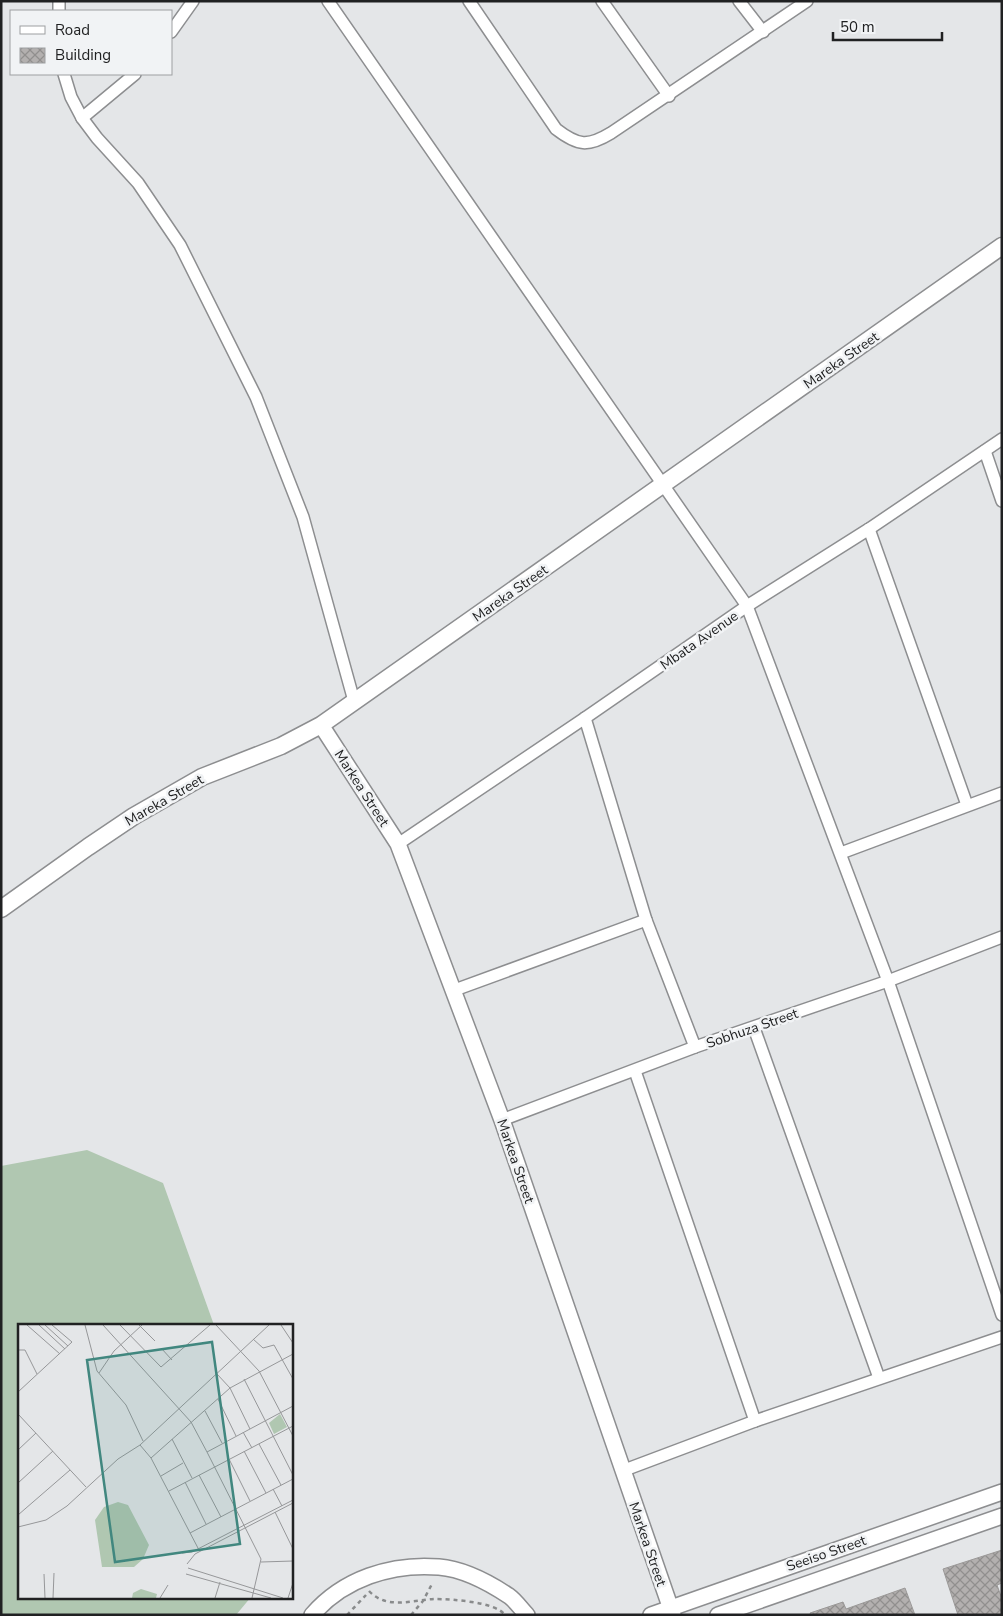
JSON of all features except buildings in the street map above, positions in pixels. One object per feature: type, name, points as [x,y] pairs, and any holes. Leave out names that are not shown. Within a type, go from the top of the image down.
[{"type":"main road","name":"Mareka Street","points":[[1,909],[134,816],[194,781],[281,746],[321,725],[1002,246]]},
{"type":"street","points":[[172,31],[193,1]]},
{"type":"street","points":[[328,1],[747,606],[888,981],[1002,1315]]},
{"type":"street","points":[[469,1],[556,129],[567,138],[578,142],[596,142],[669,96],[807,1]]},
{"type":"street","points":[[602,1],[669,96]]},
{"type":"street","points":[[739,1],[763,32]]},
{"type":"street","points":[[64,75],[71,97],[82,118],[97,138],[138,183],[180,245],[256,397],[302,517],[354,702]]},
{"type":"street","points":[[82,118],[134,75]]},
{"type":"street","name":"Mbata Avenue","points":[[398,844],[747,606],[870,529],[1002,439]]},
{"type":"street","points":[[985,451],[1002,501]]},
{"type":"street","points":[[870,529],[967,805]]},
{"type":"street","points":[[585,718],[646,920],[695,1047]]},
{"type":"street","name":"Markea Street","points":[[321,725],[398,844],[502,1120],[672,1612]]},
{"type":"street","points":[[841,853],[1002,793]]},
{"type":"street","points":[[452,991],[646,920]]},
{"type":"street","name":"Sobhuza Street","points":[[502,1120],[695,1047],[888,981],[1002,936]]},
{"type":"street","points":[[754,1028],[880,1378]]},
{"type":"street","points":[[635,1071],[755,1422]]},
{"type":"street","points":[[622,1471],[755,1422],[1002,1336]]},
{"type":"street","name":"Seeiso Street","points":[[651,1615],[672,1612],[1002,1492]]},
{"type":"street","name":"Seeiso Street","points":[[718,1615],[1002,1516]]},
{"type":"street","points":[[312,1615],[319,1606],[340,1589],[364,1577],[401,1567],[440,1567],[477,1577],[510,1597],[527,1615]]},
{"type":"path","points":[[410,1615],[423,1601],[440,1567]]},
{"type":"path","points":[[347,1615],[369,1592],[376,1598],[397,1603],[434,1599],[464,1601],[493,1606],[502,1610],[505,1615]]},
{"type":"green space","points":[[87,1150],[163,1183],[214,1324],[18,1324],[18,1598],[250,1598],[236,1615],[1,1615],[1,1166]]}]
